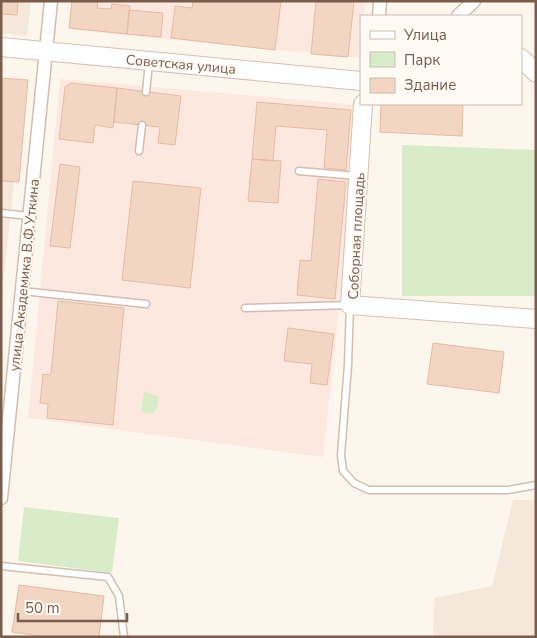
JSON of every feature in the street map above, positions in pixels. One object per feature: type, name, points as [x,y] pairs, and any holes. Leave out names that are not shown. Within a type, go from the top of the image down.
[{"type":"street","name":"улица Академика В.Ф.Уткина","points":[[1,498],[51,1]]},
{"type":"street","points":[[379,15],[380,1]]},
{"type":"street","points":[[459,15],[474,1]]},
{"type":"street","name":"Советская улица","points":[[1,47],[360,81]]},
{"type":"street","points":[[522,59],[536,73]]},
{"type":"street","name":"Соборная площадь","points":[[363,105],[350,305],[536,319]]},
{"type":"lane","points":[[146,92],[149,62]]},
{"type":"lane","points":[[139,151],[142,125]]},
{"type":"lane","points":[[299,171],[358,176]]},
{"type":"lane","points":[[1,213],[29,216]]},
{"type":"lane","points":[[22,290],[146,304]]},
{"type":"lane","points":[[245,308],[350,305],[348,365],[340,455],[343,471],[354,483],[369,490],[508,490],[536,485]]},
{"type":"lane","points":[[1,566],[108,577],[118,596],[124,637]]},
{"type":"shaded area","points":[[1,1],[31,1],[27,36],[1,33]]},
{"type":"shaded area","points":[[74,1],[365,1],[364,15],[360,15],[360,58],[72,30]]},
{"type":"shaded area","points":[[60,79],[361,105],[323,457],[28,418]]},
{"type":"shaded area","points":[[1,82],[25,86],[1,301]]},
{"type":"shaded area","points":[[513,500],[536,500],[536,637],[433,637],[434,598],[492,586]]},
{"type":"green space","points":[[402,145],[536,150],[536,296],[402,296]]},
{"type":"green space","points":[[144,391],[159,397],[154,413],[141,412]]},
{"type":"green space","points":[[24,507],[119,518],[112,573],[18,561]]},
{"type":"building","points":[[1,1],[18,1],[17,15],[1,14]]},
{"type":"building","points":[[72,1],[98,1],[97,8],[111,9],[112,4],[130,6],[127,34],[69,28]]},
{"type":"building","points":[[193,1],[281,1],[275,50],[171,38],[175,6],[192,8]]},
{"type":"building","points":[[316,1],[354,1],[348,57],[311,54]]},
{"type":"building","points":[[129,10],[163,13],[161,37],[127,34]]},
{"type":"building","points":[[1,78],[28,80],[19,182],[1,181]]},
{"type":"building","points":[[71,83],[117,88],[113,128],[95,125],[93,143],[59,139],[65,87]]},
{"type":"building","points":[[117,88],[181,96],[175,145],[158,143],[160,127],[114,122]]},
{"type":"building","points":[[257,102],[351,110],[346,170],[324,168],[327,130],[276,126],[273,161],[252,159]]},
{"type":"building","points":[[381,105],[463,105],[462,136],[380,132]]},
{"type":"building","points":[[252,159],[281,161],[278,203],[248,201]]},
{"type":"building","points":[[60,164],[80,167],[70,248],[50,246]]},
{"type":"building","points":[[318,179],[346,182],[335,299],[297,295],[300,260],[311,261]]},
{"type":"building","points":[[133,181],[201,188],[190,288],[122,280]]},
{"type":"building","points":[[58,301],[124,308],[113,425],[47,418],[48,404],[40,403],[43,374],[51,375]]},
{"type":"building","points":[[288,328],[334,334],[327,385],[310,383],[312,364],[284,361]]},
{"type":"building","points":[[433,343],[504,352],[499,393],[427,384]]},
{"type":"building","points":[[19,585],[104,596],[99,636],[103,637],[47,637],[12,632]]}]
